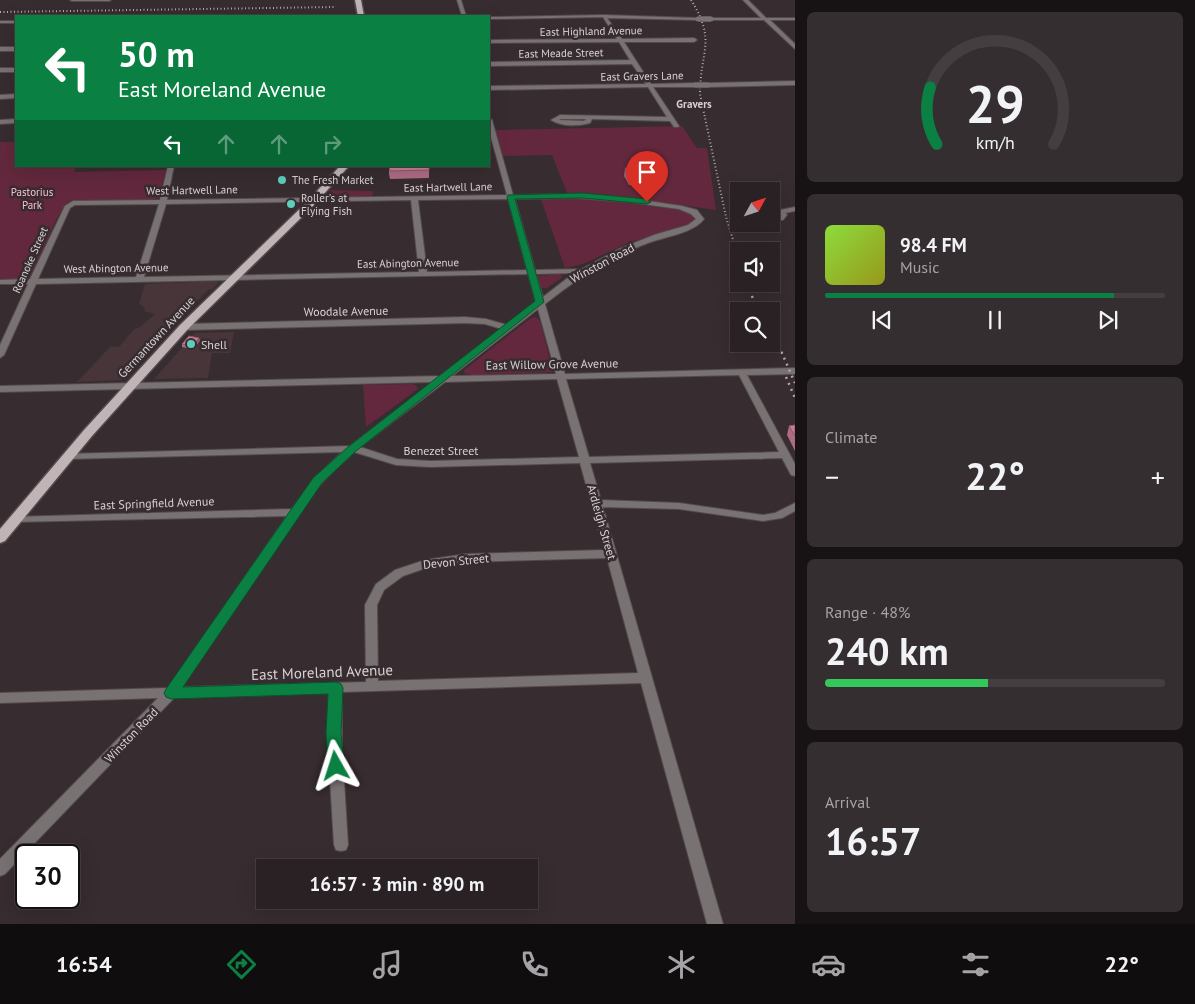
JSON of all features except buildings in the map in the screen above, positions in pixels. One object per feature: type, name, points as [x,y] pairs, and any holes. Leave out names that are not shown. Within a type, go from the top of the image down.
[{"type":"main road","points":[[358,0],[361,15]]},
{"type":"main road","name":"Germantown Avenue","points":[[1,536],[68,456],[184,326],[315,200],[344,167]]},
{"type":"street","points":[[72,0],[109,0]]},
{"type":"street","points":[[459,0],[464,15]]},
{"type":"street","points":[[745,0],[795,47]]},
{"type":"street","points":[[490,18],[604,16],[698,19],[795,19]]},
{"type":"street","points":[[604,16],[676,126]]},
{"type":"street","points":[[0,22],[15,22]]},
{"type":"street","name":"East Highland Avenue","points":[[490,42],[694,40]]},
{"type":"street","points":[[0,49],[15,49]]},
{"type":"street","name":"East Meade Street","points":[[490,64],[633,62]]},
{"type":"street","points":[[0,70],[15,70]]},
{"type":"street","points":[[792,83],[795,90]]},
{"type":"street","name":"East Gravers Lane","points":[[490,88],[792,83]]},
{"type":"street","points":[[0,97],[15,96]]},
{"type":"street","points":[[590,117],[588,122],[583,123],[554,120],[560,117],[590,117],[671,119]]},
{"type":"street","points":[[0,122],[15,121]]},
{"type":"street","name":"Ardleigh Street","points":[[490,129],[492,146],[510,197],[532,272],[715,924]]},
{"type":"street","points":[[140,279],[171,167]]},
{"type":"street","name":"East Hartwell Lane","points":[[315,200],[583,196],[680,207],[699,216]]},
{"type":"street","points":[[414,198],[422,274]]},
{"type":"street","name":"West Hartwell Lane","points":[[71,204],[162,201],[315,200]]},
{"type":"street","name":"Roanoke Street","points":[[0,355],[67,207],[71,204]]},
{"type":"street","points":[[780,217],[782,217],[780,212],[795,210]]},
{"type":"street","name":"Winston Road","points":[[0,869],[171,693],[295,512],[318,481],[352,449],[540,302],[583,271],[628,248],[695,225],[700,221],[699,216]]},
{"type":"street","name":"East Abington Avenue","points":[[233,278],[583,271]]},
{"type":"street","name":"West Abington Avenue","points":[[0,282],[233,278]]},
{"type":"street","name":"Woodale Avenue","points":[[184,326],[465,320],[486,322],[507,328]]},
{"type":"street","name":"East Willow Grove Avenue","points":[[0,389],[795,371]]},
{"type":"street","points":[[742,372],[795,473]]},
{"type":"street","name":"Benezet Street","points":[[68,456],[352,449],[387,460],[416,464],[786,455]]},
{"type":"street","points":[[596,503],[678,506],[763,518],[778,516],[792,508]]},
{"type":"street","name":"East Springfield Avenue","points":[[14,519],[295,512]]},
{"type":"street","name":"Devon Street","points":[[372,687],[371,605],[380,587],[399,573],[416,566],[453,559],[611,554]]},
{"type":"street","name":"East Moreland Avenue","points":[[0,698],[646,678]]},
{"type":"street","points":[[336,688],[333,733],[338,778],[341,845]]},
{"type":"shaded area","points":[[217,281],[218,283],[213,289],[208,290],[121,380],[77,382],[111,346],[119,347],[134,329],[140,327],[155,314],[144,311],[145,308],[139,304],[145,284]]},
{"type":"shaded area","points":[[234,332],[230,353],[212,353],[208,378],[154,379],[195,333]]},
{"type":"green space","points":[[682,126],[697,148],[707,148],[716,210],[624,197],[567,193],[552,155],[503,156],[495,130]]},
{"type":"green space","name":"Pastorius Park","points":[[0,142],[15,142],[15,167],[76,167],[74,172],[166,170],[159,198],[66,204],[57,218],[30,278],[0,280]]},
{"type":"green space","points":[[331,190],[373,191],[372,198],[326,198]]},
{"type":"green space","points":[[586,198],[681,210],[690,213],[694,219],[690,223],[628,243],[583,264],[565,268],[541,199]]},
{"type":"green space","points":[[559,274],[563,277],[547,288],[541,288],[538,276]]},
{"type":"green space","points":[[536,317],[540,321],[553,372],[473,375],[464,373],[464,370],[531,318]]},
{"type":"green space","points":[[363,385],[416,385],[418,389],[366,427]]},
{"type":"railway","points":[[691,0],[699,14],[705,36],[700,94],[726,217],[734,242]]},
{"type":"railway","points":[[0,12],[335,7]]},
{"type":"railway","points":[[750,292],[754,302]]},
{"type":"railway","points":[[780,349],[795,383]]},
{"type":"railway","points":[[786,377],[795,398]]},
{"type":"place","name":"The Fresh Market","points":[[282,180]]},
{"type":"place","name":"Roller's at Flying Fish","points":[[291,204]]},
{"type":"place","name":"Shell","points":[[191,344]]},
{"type":"district","name":"Gravers","points":[[694,104]]},
{"type":"route","points":[[336,766],[333,733],[336,688],[171,693],[310,490],[327,471],[352,449],[540,302],[510,197],[583,196],[647,202]]}]
